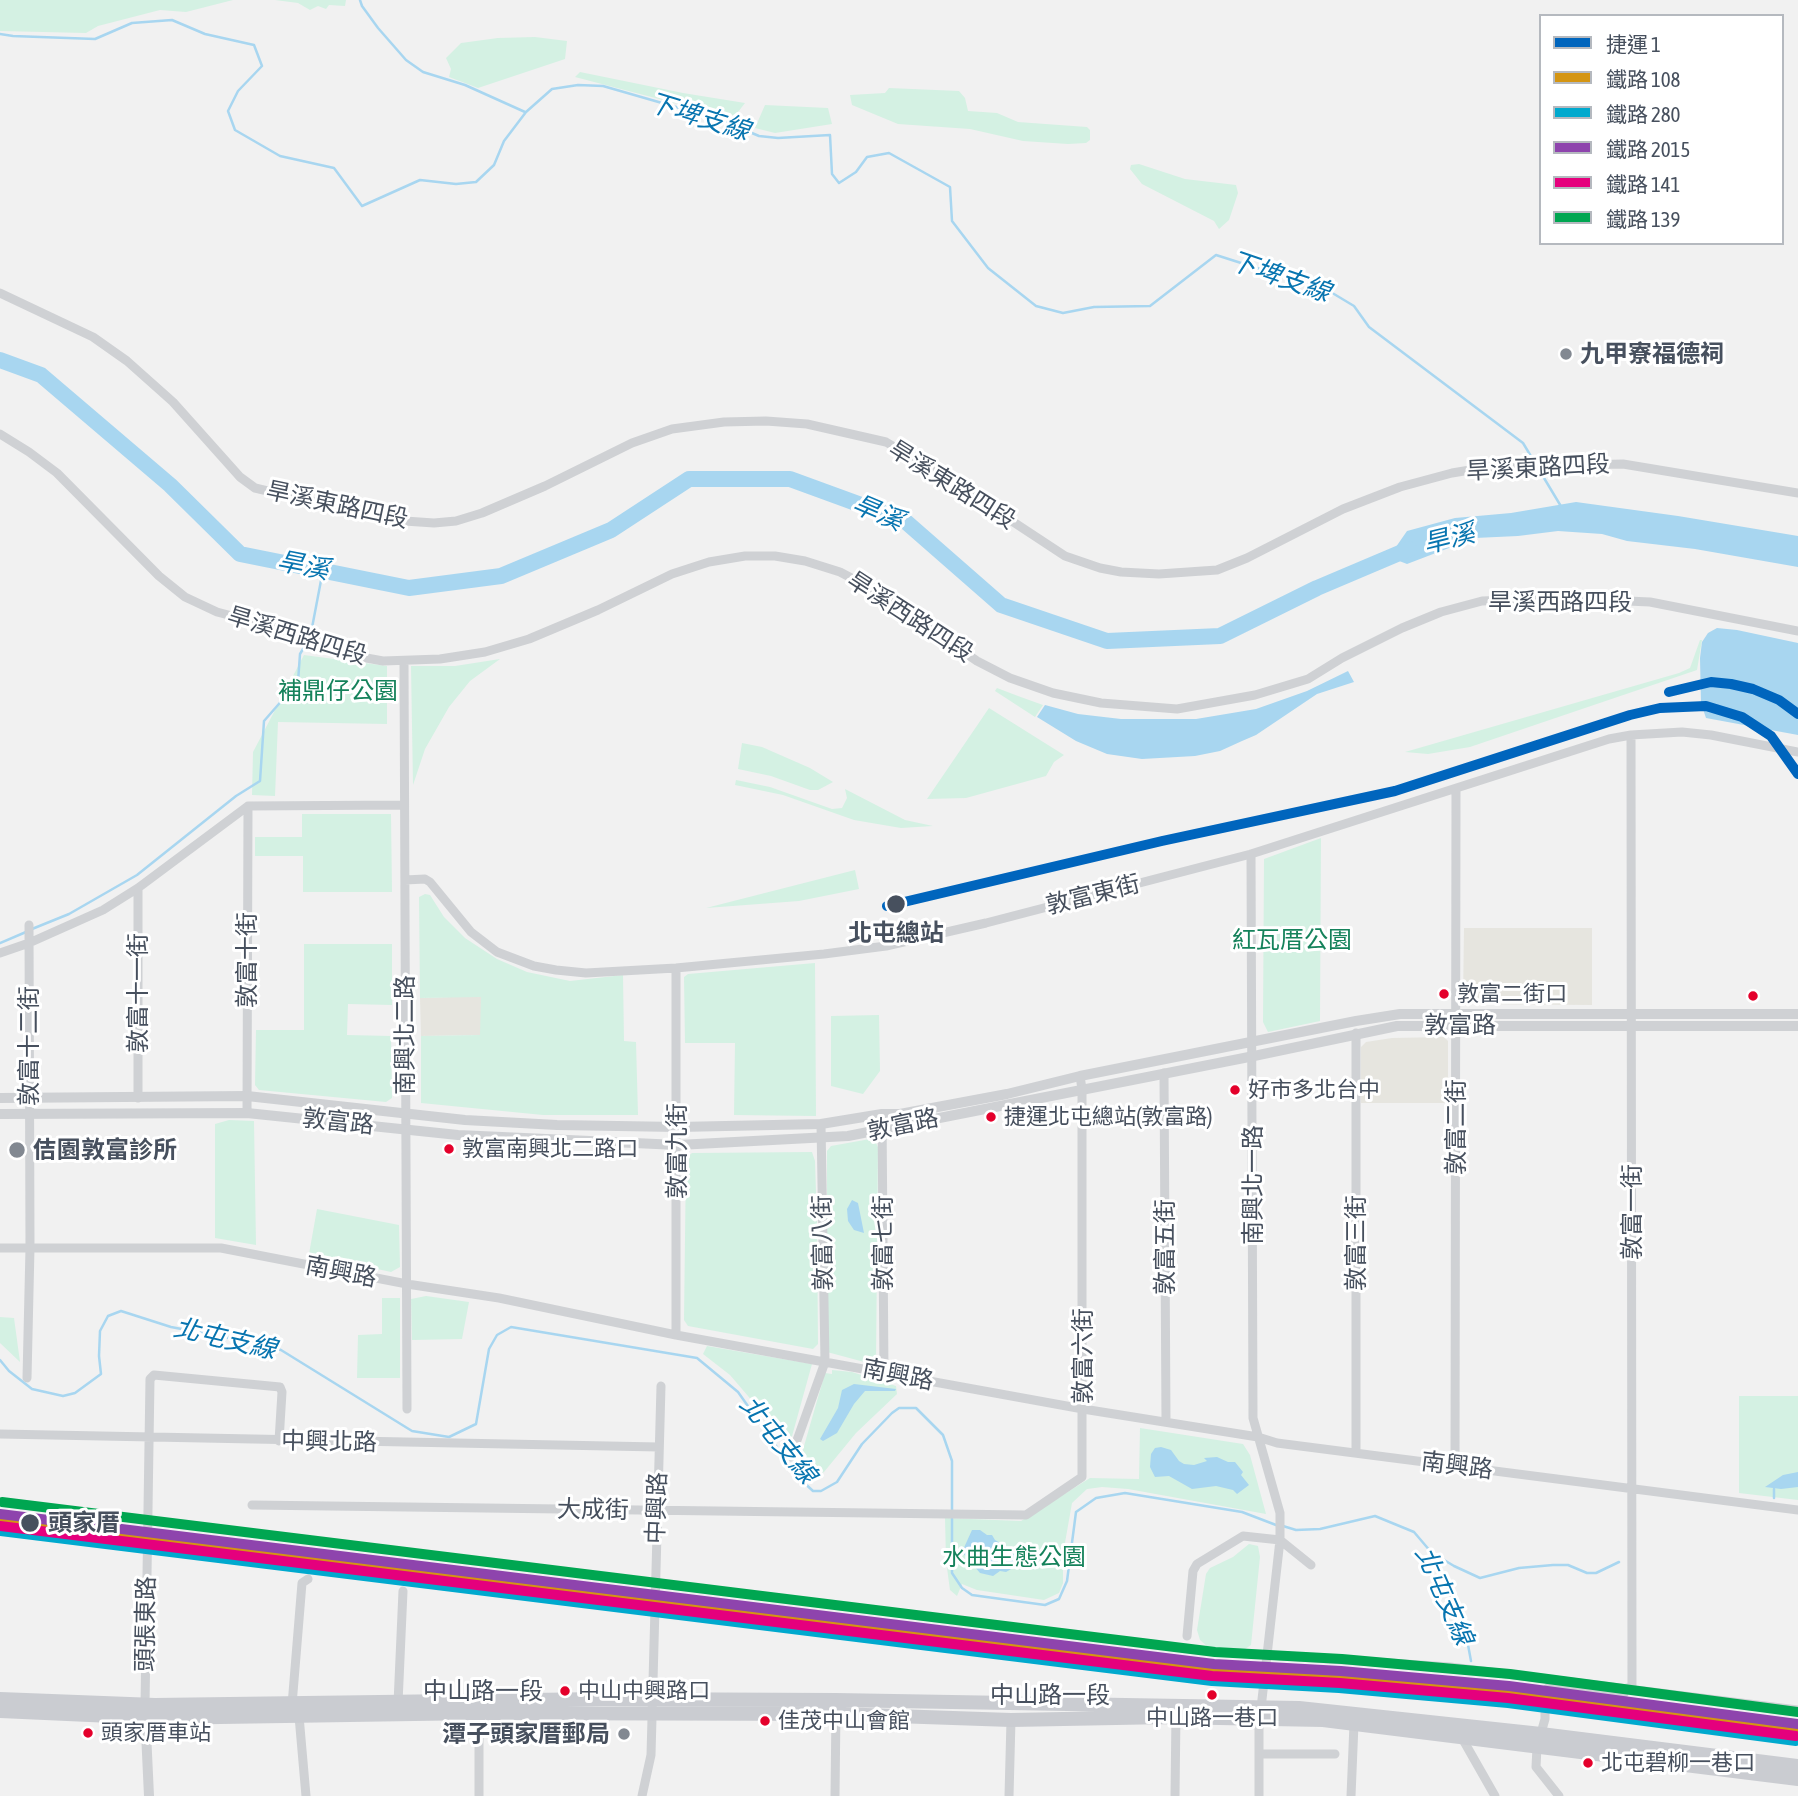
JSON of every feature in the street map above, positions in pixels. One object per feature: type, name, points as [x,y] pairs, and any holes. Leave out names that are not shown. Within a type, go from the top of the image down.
[{"type":"main road","name":"中山路一段","points":[[0,1699],[145,1711]]},
{"type":"main road","name":"中山路一段","points":[[295,1710],[398,1703],[479,1707]]},
{"type":"main road","name":"中山路一段","points":[[0,1711],[479,1707],[1176,1711]]},
{"type":"main road","name":"中山路一段","points":[[836,1707],[1011,1720],[1176,1711]]},
{"type":"main road","points":[[1176,1711],[1261,1713],[1330,1710],[1798,1779]]},
{"type":"main road","points":[[1261,1713],[1462,1738],[1539,1740],[1798,1766]]},
{"type":"street","name":"旱溪東路四段","points":[[0,293],[93,337],[127,361],[173,402],[240,477],[256,488],[390,520],[434,523],[456,521],[482,513],[545,486],[632,443],[672,429],[745,422],[807,424],[886,442],[945,477],[1065,556],[1100,568],[1159,574],[1217,569],[1247,558],[1343,509],[1401,487],[1452,473],[1488,467],[1623,464],[1798,493]]},
{"type":"street","name":"旱溪西路四段","points":[[0,434],[57,473],[171,588],[217,612],[311,637],[361,657],[404,662],[485,652],[529,639],[673,574],[709,562],[745,556],[775,556],[805,561],[840,572],[876,591],[977,662],[1010,678],[1053,693],[1101,703],[1177,709],[1255,695],[1308,679],[1342,658],[1402,628],[1441,612],[1482,601],[1560,598],[1650,602],[1798,631]]},
{"type":"street","name":"南興北二路","points":[[404,662],[407,1409]]},
{"type":"street","name":"敦富東街","points":[[405,880],[425,879],[430,882],[471,932],[497,952],[534,966],[586,973],[676,968],[886,946],[986,923],[1251,854],[1609,739],[1682,732],[1798,752]]},
{"type":"street","name":"敦富一街","points":[[1630,1689],[1631,735]]},
{"type":"street","name":"敦富二街","points":[[1455,1466],[1457,789]]},
{"type":"street","points":[[0,953],[103,910],[138,888],[248,806],[404,805]]},
{"type":"street","name":"敦富十街","points":[[247,1113],[248,806]]},
{"type":"street","name":"南興北一路","points":[[1251,854],[1254,1056],[1253,1418],[1280,1513],[1279,1540]]},
{"type":"street","name":"敦富十一街","points":[[138,888],[138,1098]]},
{"type":"street","name":"敦富十二街","points":[[27,1378],[30,1248],[29,925]]},
{"type":"street","name":"敦富九街","points":[[676,968],[676,1335]]},
{"type":"street","name":"敦富路","points":[[0,1098],[28,1100],[247,1096],[406,1114],[557,1125],[678,1127],[821,1124],[882,1114],[900,1114],[1007,1094],[1080,1076],[1400,1014],[1456,1020]]},
{"type":"street","name":"敦富路","points":[[0,1114],[247,1113],[458,1136],[678,1145],[848,1136],[1396,1026],[1456,1020],[1631,1020],[1798,1014]]},
{"type":"street","name":"敦富路","points":[[1631,1020],[1798,1026]]},
{"type":"street","name":"敦富三街","points":[[1356,1033],[1356,1453]]},
{"type":"street","name":"敦富五街","points":[[1164,1073],[1166,1422]]},
{"type":"street","name":"敦富六街","points":[[935,1514],[1026,1515],[1082,1477],[1080,1076]]},
{"type":"street","name":"敦富七街","points":[[882,1114],[884,1373]]},
{"type":"street","name":"敦富八街","points":[[821,1124],[825,1362]]},
{"type":"street","name":"南興路","points":[[0,1248],[221,1248],[407,1284],[499,1298],[676,1335],[1083,1409],[1258,1437],[1277,1443],[1798,1510]]},
{"type":"street","points":[[791,1457],[825,1362]]},
{"type":"street","name":"頭張東路","points":[[145,1711],[148,1438],[152,1376],[280,1387],[279,1441]]},
{"type":"street","name":"中興路","points":[[642,1796],[651,1755],[661,1386]]},
{"type":"street","name":"中興北路","points":[[0,1434],[659,1447]]},
{"type":"street","name":"大成街","points":[[251,1505],[935,1514]]},
{"type":"street","points":[[1187,1636],[1193,1571],[1196,1564],[1243,1535],[1279,1540],[1311,1565]]},
{"type":"street","points":[[1259,1796],[1261,1713],[1279,1540]]},
{"type":"street","points":[[306,1795],[295,1710],[302,1583],[308,1579]]},
{"type":"street","points":[[398,1703],[403,1591]]},
{"type":"street","points":[[1268,1655],[1460,1669],[1798,1710]]},
{"type":"street","points":[[1559,1796],[1536,1767],[1545,1719],[1545,1692],[1548,1688],[1622,1697],[1630,1689]]},
{"type":"street","points":[[479,1707],[480,1796]]},
{"type":"street","points":[[835,1796],[836,1707]]},
{"type":"street","points":[[145,1711],[149,1796]]},
{"type":"street","points":[[1175,1796],[1176,1711]]},
{"type":"street","points":[[1009,1796],[1011,1720]]},
{"type":"street","points":[[1351,1796],[1354,1724]]},
{"type":"street","points":[[1462,1738],[1495,1796]]},
{"type":"street","points":[[1260,1754],[1335,1754]]},
{"type":"shaded area","points":[[1464,928],[1592,928],[1592,1005],[1467,1004],[1463,1001]]},
{"type":"shaded area","points":[[481,996],[481,1035],[421,1036],[420,998]]},
{"type":"shaded area","points":[[1444,1037],[1448,1041],[1448,1103],[1361,1103],[1361,1047],[1366,1042],[1392,1038]]},
{"type":"green space","points":[[0,0],[233,0],[186,12],[160,10],[98,26],[86,33],[0,31]]},
{"type":"green space","points":[[275,0],[346,0],[345,6],[329,5],[326,9],[318,6],[310,10],[298,3]]},
{"type":"green space","points":[[535,37],[567,41],[565,59],[478,88],[449,77],[451,69],[446,58],[461,43]]},
{"type":"green space","points":[[580,72],[745,103],[735,116],[575,77]]},
{"type":"green space","points":[[889,88],[959,91],[965,98],[968,111],[997,113],[1018,122],[1087,127],[1090,130],[1090,140],[1086,143],[1068,144],[1023,141],[970,129],[898,124],[852,105],[850,95],[885,93]]},
{"type":"green space","points":[[765,105],[828,108],[832,124],[775,133],[755,128]]},
{"type":"green space","points":[[1139,164],[1185,179],[1236,185],[1238,193],[1229,220],[1219,229],[1214,221],[1142,184],[1130,169],[1131,165]]},
{"type":"green space","points":[[1700,640],[1697,670],[1470,747],[1428,754],[1405,752],[1679,673],[1690,668]]},
{"type":"green space","name":"補鼎仔公園","points":[[304,655],[387,666],[387,724],[278,722],[275,796],[252,795],[253,752]]},
{"type":"green space","name":"補鼎仔公園","points":[[500,659],[470,681],[449,707],[425,749],[413,785],[411,666],[455,666]]},
{"type":"green space","points":[[997,688],[1043,705],[1035,717],[995,691]]},
{"type":"green space","points":[[989,708],[1064,755],[1054,762],[1046,776],[966,798],[927,799]]},
{"type":"green space","points":[[742,743],[762,747],[810,768],[833,782],[818,790],[810,790],[771,776],[738,769]]},
{"type":"green space","points":[[736,780],[770,787],[832,809],[842,808],[847,798],[845,789],[905,820],[933,826],[901,828],[854,820],[783,795],[735,785]]},
{"type":"green space","points":[[302,814],[391,814],[392,892],[303,892],[303,856],[255,856],[255,837],[302,837]]},
{"type":"green space","name":"紅瓦厝公園","points":[[1321,838],[1320,1021],[1268,1032],[1263,1022],[1264,859]]},
{"type":"green space","points":[[855,870],[859,889],[799,901],[706,908]]},
{"type":"green space","points":[[430,895],[444,917],[465,938],[497,959],[527,972],[570,981],[623,975],[624,1041],[636,1042],[638,1115],[543,1115],[421,1103],[421,1036],[480,1035],[481,997],[420,998],[419,897]]},
{"type":"green space","points":[[304,944],[392,944],[392,1005],[348,1004],[347,1035],[391,1036],[392,1098],[386,1102],[259,1090],[255,1085],[256,1030],[304,1030]]},
{"type":"green space","points":[[815,963],[816,1116],[734,1115],[735,1043],[685,1043],[684,977],[688,974]]},
{"type":"green space","points":[[879,1015],[880,1071],[863,1094],[831,1086],[831,1016]]},
{"type":"green space","points":[[229,1120],[254,1121],[256,1245],[215,1238],[215,1124]]},
{"type":"green space","points":[[870,1139],[875,1141],[878,1147],[876,1362],[868,1363],[827,1352],[827,1151],[831,1146]]},
{"type":"green space","points":[[812,1152],[815,1161],[817,1224],[818,1344],[813,1349],[688,1326],[684,1320],[686,1158],[692,1153]]},
{"type":"green space","points":[[317,1209],[399,1225],[400,1267],[391,1272],[309,1254]]},
{"type":"green space","points":[[426,1296],[469,1302],[462,1339],[412,1340],[411,1299]]},
{"type":"green space","points":[[382,1298],[400,1298],[400,1378],[357,1378],[358,1335],[382,1334]]},
{"type":"green space","points":[[0,1317],[14,1318],[20,1362],[0,1343]]},
{"type":"green space","points":[[707,1346],[812,1364],[789,1447],[730,1375],[703,1354]]},
{"type":"green space","points":[[832,1370],[852,1372],[896,1386],[897,1394],[856,1433],[824,1472],[812,1479],[805,1479],[799,1472],[800,1460],[825,1373],[832,1374]]},
{"type":"green space","points":[[1739,1396],[1798,1396],[1798,1500],[1739,1493]]},
{"type":"green space","name":"水曲生態公園","points":[[1140,1428],[1243,1444],[1250,1455],[1266,1514],[1128,1489],[1087,1489],[1072,1503],[1063,1554],[1063,1583],[1059,1593],[1044,1600],[977,1590],[962,1584],[957,1596],[950,1590],[945,1518],[1021,1521],[1090,1478],[1139,1479]]},
{"type":"green space","points":[[1249,1544],[1258,1546],[1260,1557],[1251,1645],[1242,1651],[1209,1648],[1200,1640],[1197,1630],[1206,1574],[1210,1568],[1233,1557]]},
{"type":"water","points":[[1576,502],[1798,536],[1798,567],[1695,549],[1627,541],[1602,534],[1558,531],[1475,538],[1407,564],[1389,557],[1407,531],[1455,518],[1511,513]]},
{"type":"water","points":[[1717,628],[1798,643],[1798,735],[1706,718],[1701,703],[1700,658],[1702,642],[1708,633]]},
{"type":"water","points":[[1348,671],[1354,682],[1317,694],[1256,735],[1220,751],[1195,756],[1142,759],[1107,754],[1076,741],[1037,717],[1045,705],[1078,714],[1121,719],[1196,719],[1256,709],[1307,691]]},
{"type":"water","points":[[852,1200],[858,1203],[864,1233],[854,1230],[848,1221],[847,1209]]},
{"type":"water","points":[[854,1384],[896,1389],[865,1391],[837,1433],[823,1441],[820,1439],[838,1408],[842,1390]]},
{"type":"water","points":[[1155,1448],[1171,1450],[1184,1464],[1194,1465],[1207,1461],[1204,1458],[1217,1457],[1235,1462],[1249,1485],[1237,1494],[1233,1490],[1216,1486],[1192,1489],[1169,1476],[1155,1477],[1150,1467],[1151,1454]]},
{"type":"water","points":[[1798,1472],[1798,1487],[1765,1487],[1783,1475]]},
{"type":"water","points":[[972,1530],[992,1535],[1002,1544],[1004,1551],[1017,1555],[1013,1568],[993,1576],[980,1573],[962,1552]]},
{"type":"waterway","points":[[360,0],[378,28],[406,60],[423,72],[465,85],[525,112]]},
{"type":"waterway","name":"下埤支線","points":[[0,34],[95,39],[132,23],[172,20],[205,34],[254,45],[262,66],[238,91],[228,111],[235,130],[280,156],[334,168],[362,206],[420,180],[456,184],[476,182],[494,165],[504,141],[526,112],[552,89],[578,85],[603,86],[721,120],[759,136],[778,138],[830,135],[832,174],[839,183],[856,172],[867,157],[889,153],[950,187],[952,221],[988,268],[1036,306],[1063,313],[1094,307],[1150,306],[1216,255],[1329,291],[1354,306],[1369,327],[1523,443],[1535,463]]},
{"type":"waterway","name":"旱溪","points":[[0,360],[41,375],[170,485],[240,554],[409,588],[501,576],[611,530],[689,479],[790,479],[905,521],[1001,605],[1107,641],[1220,636],[1317,588],[1409,549]]},
{"type":"waterway","name":"下埤支線","points":[[1538,468],[1562,508]]},
{"type":"waterway","points":[[311,633],[323,570]]},
{"type":"waterway","points":[[32,929],[69,914],[137,875],[236,796],[260,781],[264,721],[298,682],[300,654],[309,639]]},
{"type":"waterway","points":[[0,943],[26,932]]},
{"type":"waterway","name":"北屯支線","points":[[0,1360],[9,1371],[32,1389],[63,1396],[75,1393],[101,1374],[100,1331],[108,1316],[121,1311],[171,1327],[281,1350],[412,1431],[449,1437],[476,1424],[489,1349],[497,1335],[511,1327],[697,1358],[738,1392],[798,1477],[813,1491],[821,1491],[837,1482],[862,1444],[892,1413],[899,1408],[916,1408],[943,1435],[952,1461],[952,1511]]},
{"type":"waterway","points":[[1774,1489],[1774,1498]]},
{"type":"waterway","name":"北屯支線","points":[[952,1518],[952,1573],[962,1588],[972,1595],[1045,1605],[1059,1599],[1067,1581],[1076,1512],[1096,1498],[1125,1493],[1242,1512],[1276,1525]]},
{"type":"waterway","name":"北屯支線","points":[[1283,1526],[1296,1530],[1320,1529],[1375,1516],[1414,1532],[1431,1552],[1450,1594],[1466,1634],[1471,1661]]},
{"type":"waterway","points":[[1431,1552],[1480,1578],[1519,1568],[1553,1565],[1568,1565],[1587,1573],[1596,1573],[1619,1562]]},
{"type":"metro line","name":"1","points":[[1669,692],[1711,682],[1731,684],[1753,689],[1779,700],[1798,714]]},
{"type":"metro line","name":"1","points":[[887,906],[1162,841],[1395,791],[1630,715],[1660,708],[1706,706],[1742,717],[1771,736],[1798,774]]},
{"type":"rail line","name":"139","points":[[2,1502],[1215,1652],[1342,1659],[1510,1674],[1798,1712]]},
{"type":"rail line","name":"2015","points":[[0,1514],[1214,1664],[1341,1671],[1509,1686],[1798,1724]]},
{"type":"rail line","name":"108","points":[[0,1519],[1214,1669],[1340,1676],[1509,1691],[1798,1729]]},
{"type":"rail line","name":"141","points":[[0,1526],[1212,1676],[1340,1683],[1508,1698],[1796,1736]]},
{"type":"rail line","name":"280","points":[[0,1531],[1212,1681],[1339,1688],[1508,1703],[1796,1741]]},
{"type":"place","name":"九甲寮福德祠","points":[[1566,354]]},
{"type":"place","name":"北屯總站","points":[[896,904]]},
{"type":"place","name":"敦富二街口","points":[[1444,994]]},
{"type":"place","name":"好市多北台中","points":[[1235,1090]]},
{"type":"place","name":"捷運北屯總站(敦富路)","points":[[991,1117]]},
{"type":"place","name":"敦富南興北二路口","points":[[449,1149]]},
{"type":"place","name":"佶園敦富診所","points":[[17,1150]]},
{"type":"place","name":"頭家厝","points":[[30,1523]]},
{"type":"place","name":"中山中興路口","points":[[565,1691]]},
{"type":"place","name":"中山路一巷口","points":[[1212,1695]]},
{"type":"place","name":"佳茂中山會館","points":[[765,1721]]},
{"type":"place","name":"頭家厝車站","points":[[88,1733]]},
{"type":"place","name":"潭子頭家厝郵局","points":[[624,1734]]},
{"type":"place","name":"北屯碧柳一巷口","points":[[1588,1763]]}]
